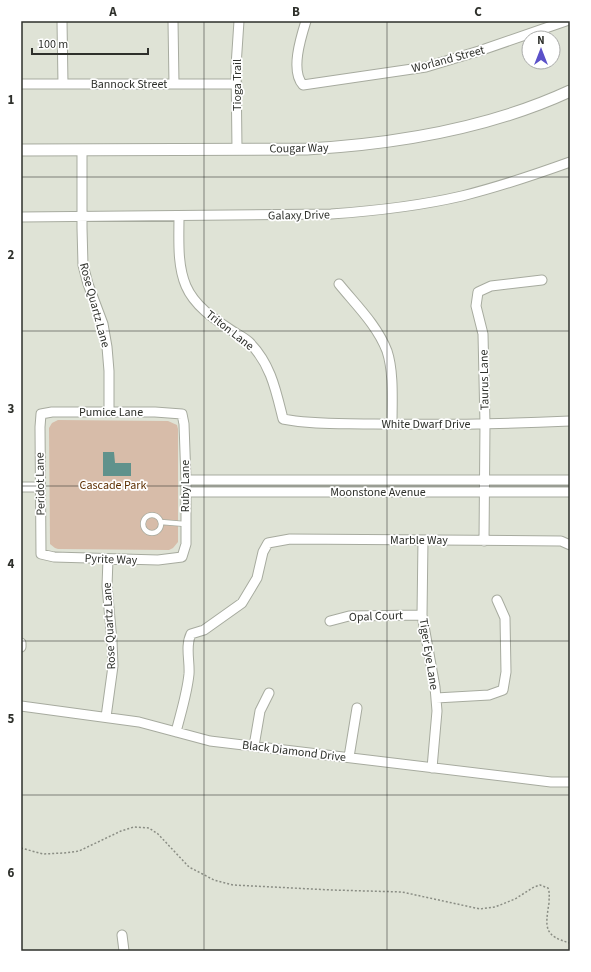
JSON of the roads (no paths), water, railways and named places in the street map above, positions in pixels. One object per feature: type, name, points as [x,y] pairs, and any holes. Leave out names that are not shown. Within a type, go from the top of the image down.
[{"type":"street","points":[[62,21],[63,84]]},
{"type":"street","points":[[173,21],[174,84]]},
{"type":"street","name":"Tioga Trail","points":[[237,149],[237,51],[239,21]]},
{"type":"street","name":"Worland Street","points":[[306,21],[299,49],[297,70],[299,81],[303,84],[426,67],[479,51],[566,21]]},
{"type":"street","name":"Bannock Street","points":[[21,84],[237,84]]},
{"type":"street","name":"Cougar Way","points":[[21,150],[306,149],[341,147],[392,140],[463,127],[545,102],[570,91]]},
{"type":"street","name":"Rose Quartz Lane","points":[[82,150],[83,265],[88,284],[103,324],[109,371],[109,412]]},
{"type":"street","name":"Galaxy Drive","points":[[21,217],[179,217],[331,214],[381,210],[460,196],[517,180],[570,162]]},
{"type":"street","name":"Triton Lane","points":[[179,217],[180,264],[187,287],[200,306],[248,341],[259,354],[270,371],[283,419]]},
{"type":"street","name":"Taurus Lane","points":[[484,541],[485,424],[483,334],[476,306],[478,292],[491,286],[542,280]]},
{"type":"street","points":[[339,284],[375,327],[387,352],[391,371],[392,424]]},
{"type":"street","name":"Pumice Lane","points":[[41,414],[52,412],[155,412],[182,414]]},
{"type":"street","name":"Peridot Lane","points":[[41,414],[41,554]]},
{"type":"street","name":"Ruby Lane","points":[[182,414],[184,424],[186,480],[186,544],[182,557]]},
{"type":"street","name":"White Dwarf Drive","points":[[283,419],[300,423],[392,424],[485,424],[570,421]]},
{"type":"street","name":"Moonstone Avenue","points":[[186,480],[570,480]]},
{"type":"street","points":[[21,487],[40,487]]},
{"type":"street","name":"Moonstone Avenue","points":[[186,492],[570,492]]},
{"type":"street","name":"Marble Way","points":[[176,732],[186,696],[189,673],[188,641],[191,634],[204,630],[242,603],[257,578],[263,552],[268,543],[290,539],[561,541],[570,545]]},
{"type":"street","name":"Tiger Eye Lane","points":[[422,540],[422,615],[437,710],[432,768]]},
{"type":"street","name":"Pyrite Way","points":[[41,554],[54,557],[108,559],[158,560],[182,557]]},
{"type":"street","name":"Rose Quartz Lane","points":[[106,717],[113,666],[107,586],[108,559]]},
{"type":"street","points":[[436,698],[489,695],[503,690],[506,672],[505,618],[497,600]]},
{"type":"street","name":"Opal Court","points":[[330,621],[349,616],[422,615]]},
{"type":"street","points":[[21,643],[21,648]]},
{"type":"street","points":[[254,746],[260,711],[269,693]]},
{"type":"street","name":"Black Diamond Drive","points":[[21,706],[139,722],[210,741],[551,782],[570,782]]},
{"type":"street","points":[[349,757],[357,708]]},
{"type":"street","points":[[122,936],[124,951]]},
{"type":"lane","points":[[162,522],[159,531],[153,534],[147,532],[143,527],[144,521],[147,516],[150,515],[156,516],[162,522],[185,524]]},
{"type":"water","points":[[103,452],[114,452],[115,463],[131,463],[131,476],[103,476]]},
{"type":"park label","name":"Cascade Park","points":[[113,485]]}]
